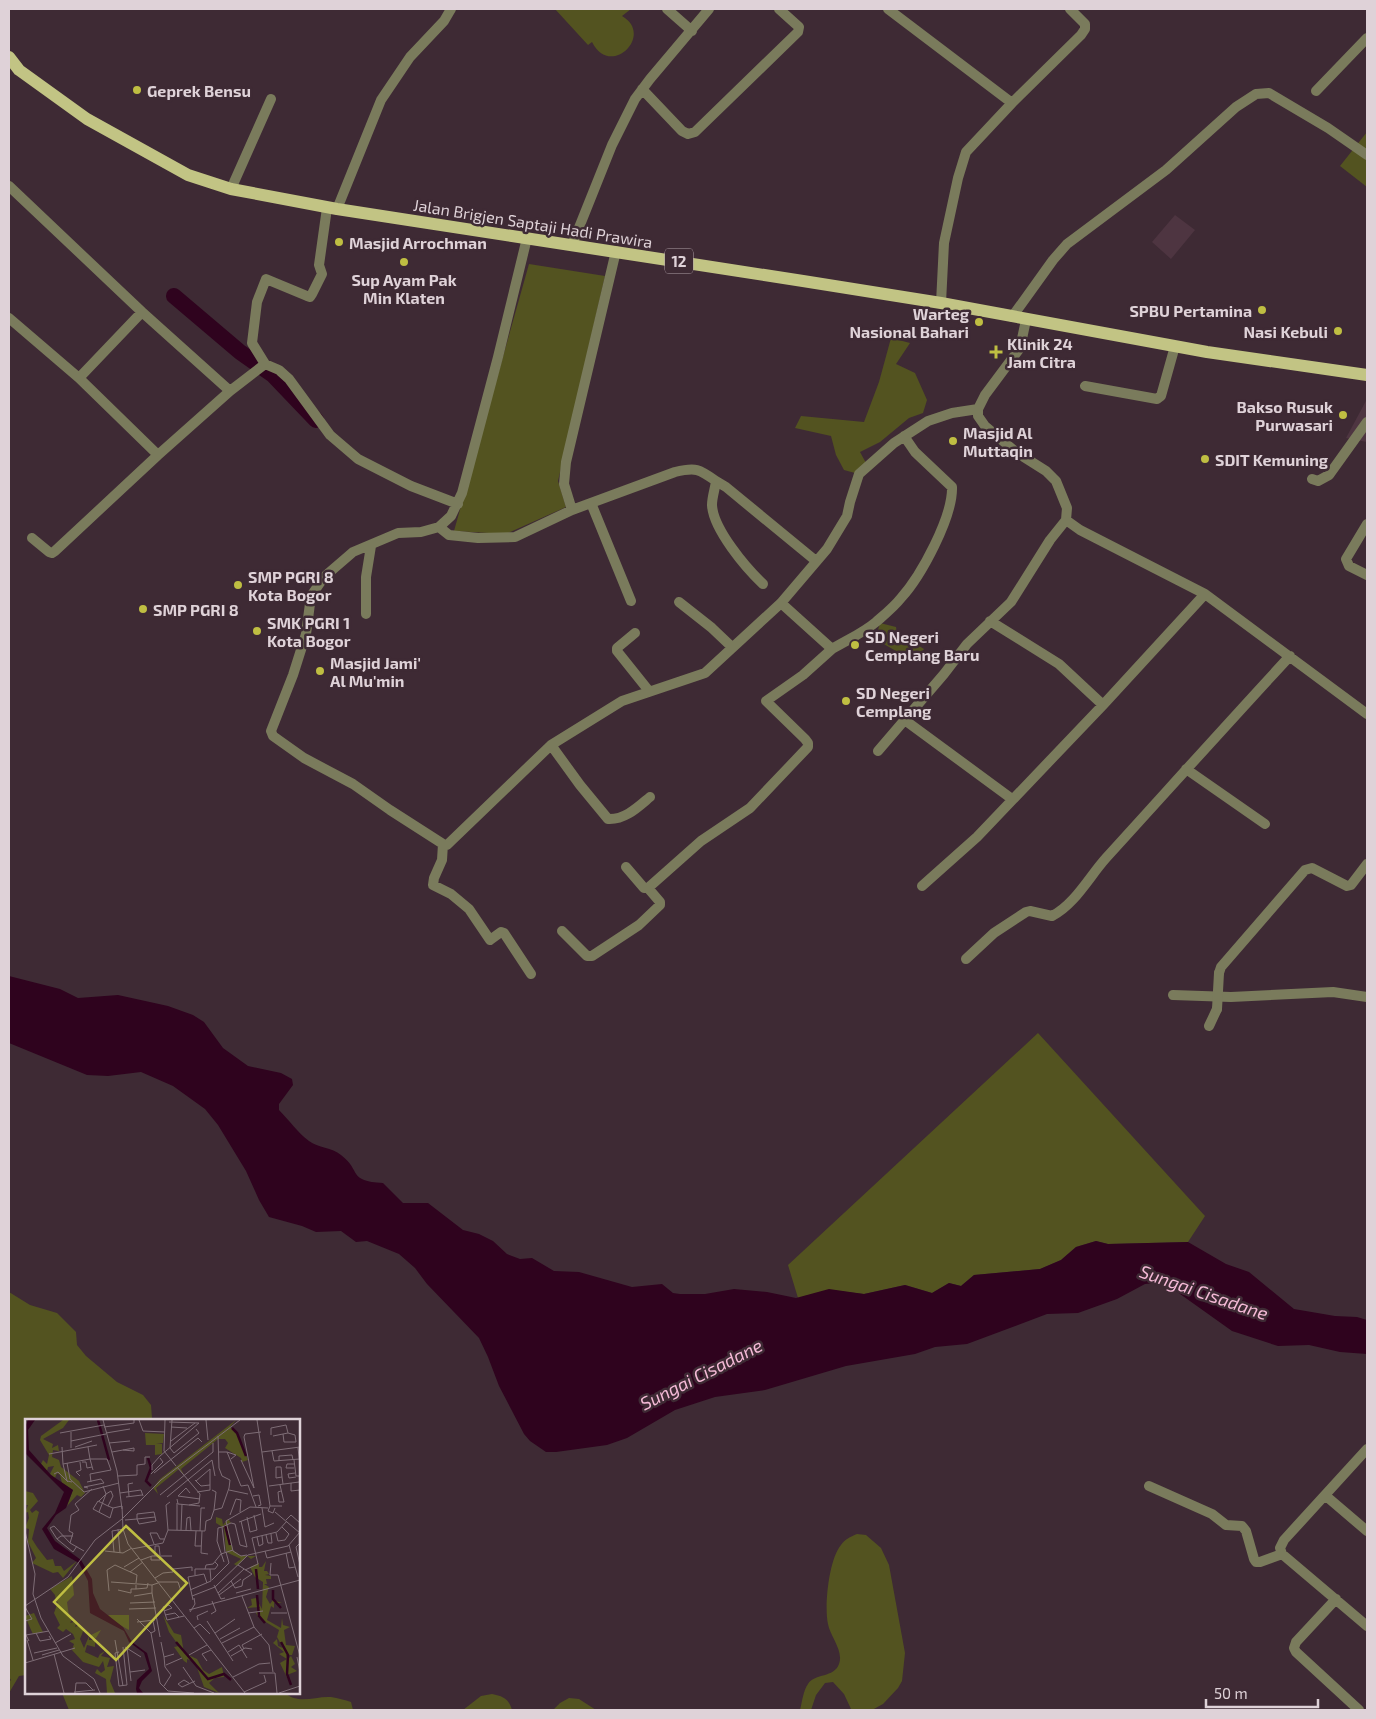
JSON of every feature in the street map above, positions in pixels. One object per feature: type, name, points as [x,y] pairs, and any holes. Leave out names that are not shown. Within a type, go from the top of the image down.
[{"type":"main road","name":"12","points":[[9,57],[14,71]]},
{"type":"main road","name":"Jalan Brigjen Saptaji Hadi Prawira","points":[[14,71],[87,119],[188,175],[231,189],[332,208],[941,303],[1175,346],[1367,375]]},
{"type":"street","points":[[262,366],[252,343],[257,302],[263,282],[266,279],[270,280],[310,297],[322,274],[319,265],[332,208],[381,100],[410,57],[444,20],[451,9]]},
{"type":"street","points":[[667,9],[692,31]]},
{"type":"street","points":[[572,245],[612,145],[642,89],[709,9]]},
{"type":"street","points":[[642,89],[682,131],[688,134],[695,132],[798,32],[799,28],[779,9]]},
{"type":"street","points":[[888,9],[1012,103]]},
{"type":"street","points":[[941,303],[944,243],[966,152],[1085,29],[1085,24],[1070,9]]},
{"type":"street","points":[[1316,91],[1367,38]]},
{"type":"street","points":[[1012,317],[1053,260],[1067,244],[1166,170],[1236,107],[1256,94],[1269,94],[1328,128],[1367,155]]},
{"type":"street","points":[[231,189],[271,99]]},
{"type":"street","points":[[9,186],[142,312],[230,391]]},
{"type":"street","points":[[527,238],[498,358],[458,504],[451,516],[439,527],[421,532],[398,533],[354,552],[324,577],[311,596],[306,634],[293,675],[271,731],[273,736],[304,758],[353,784],[443,844],[450,843],[551,745],[622,701],[705,673],[781,603],[833,541],[847,516],[859,474],[904,436],[928,421],[952,413],[978,409]]},
{"type":"street","points":[[572,510],[564,484],[566,462],[616,252]]},
{"type":"street","points":[[79,378],[142,312]]},
{"type":"street","points":[[9,318],[79,378],[158,455]]},
{"type":"street","points":[[878,751],[906,721],[918,703],[944,674],[966,644],[1011,602],[1050,540],[1066,520],[1067,508],[1056,481],[1046,471],[1016,452],[985,426],[978,416],[978,409],[985,395],[1020,348],[1026,320]]},
{"type":"street","points":[[1084,386],[1157,399],[1161,396],[1175,346]]},
{"type":"street","points":[[32,538],[52,553],[158,455],[230,391],[262,366]]},
{"type":"street","points":[[262,366],[279,370],[289,379],[330,435],[358,459],[411,486],[458,504]]},
{"type":"street","points":[[1312,479],[1318,481],[1329,475],[1367,422]]},
{"type":"street","points":[[648,888],[701,841],[750,808],[808,747],[805,739],[766,701],[803,674],[832,648],[874,624],[901,598],[919,573],[948,515],[952,487],[915,452],[904,436]]},
{"type":"street","points":[[439,527],[449,535],[478,538],[515,537],[572,510],[690,468],[700,470],[726,487],[816,561]]},
{"type":"street","points":[[716,482],[712,506],[716,522],[740,560],[763,584]]},
{"type":"street","points":[[591,503],[631,602]]},
{"type":"street","points":[[1066,520],[1080,530],[1206,594],[1367,714]]},
{"type":"street","points":[[1367,524],[1346,559],[1349,566],[1367,575]]},
{"type":"street","points":[[366,614],[366,577],[371,546]]},
{"type":"street","points":[[922,886],[977,837],[1103,706],[1206,594]]},
{"type":"street","points":[[679,602],[712,628],[732,647]]},
{"type":"street","points":[[781,603],[832,648]]},
{"type":"street","points":[[990,621],[1059,664],[1103,706]]},
{"type":"street","points":[[635,633],[617,648],[617,651],[649,691]]},
{"type":"street","points":[[966,959],[994,933],[1026,912],[1030,911],[1052,916],[1073,899],[1104,860],[1290,656]]},
{"type":"street","points":[[906,721],[1012,799]]},
{"type":"street","points":[[551,745],[608,820],[616,820],[625,816],[650,796]]},
{"type":"street","points":[[1186,769],[1265,824]]},
{"type":"street","points":[[443,844],[442,860],[433,885],[451,894],[469,909],[490,940],[501,932],[504,933],[531,974]]},
{"type":"street","points":[[1210,1026],[1217,1009],[1221,967],[1305,870],[1312,868],[1347,886],[1351,884],[1367,864]]},
{"type":"street","points":[[562,931],[587,956],[592,956],[639,926],[660,905],[660,902],[648,888],[644,888],[626,867]]},
{"type":"street","points":[[1173,995],[1231,997],[1333,992],[1367,997]]},
{"type":"street","points":[[1367,1449],[1284,1540],[1280,1548],[1282,1554],[1367,1626]]},
{"type":"street","points":[[1149,1486],[1212,1514],[1226,1526],[1242,1526],[1246,1531],[1256,1562],[1282,1554]]},
{"type":"street","points":[[1326,1496],[1367,1531]]},
{"type":"street","points":[[1336,1599],[1296,1642],[1294,1648],[1296,1652],[1359,1710]]},
{"type":"shaded area","points":[[555,9],[631,9],[622,16],[631,24],[634,33],[632,42],[626,50],[618,55],[609,56],[600,52],[592,42],[588,45]]},
{"type":"shaded area","points":[[1367,132],[1367,187],[1340,166]]},
{"type":"shaded area","points":[[1175,215],[1195,230],[1171,259],[1152,242]]},
{"type":"shaded area","points":[[529,264],[605,276],[558,481],[566,507],[506,534],[454,531]]},
{"type":"shaded area","points":[[891,338],[910,343],[896,364],[915,373],[927,400],[923,413],[909,418],[880,442],[860,452],[866,463],[855,473],[844,470],[836,455],[831,436],[795,428],[801,416],[864,422],[879,382]]},
{"type":"shaded area","points":[[1367,399],[1367,442],[1346,438]]},
{"type":"shaded area","points":[[880,623],[896,627],[897,633],[924,649],[915,661],[906,652],[896,651],[882,643],[878,630]]},
{"type":"shaded area","points":[[1038,1033],[1205,1216],[1188,1242],[1108,1244],[1096,1241],[1076,1247],[1061,1260],[1040,1269],[974,1275],[961,1286],[949,1283],[932,1293],[905,1285],[864,1294],[829,1290],[798,1298],[788,1265]]},
{"type":"shaded area","points":[[9,1292],[30,1305],[57,1313],[76,1332],[77,1345],[86,1356],[117,1382],[143,1395],[151,1405],[152,1419],[25,1419],[25,1675],[19,1676],[9,1693],[9,1682],[11,1680],[9,1677]]},
{"type":"shaded area","points":[[857,1534],[866,1535],[881,1548],[889,1565],[905,1653],[902,1681],[883,1704],[872,1710],[851,1709],[844,1694],[833,1682],[825,1683],[816,1695],[811,1710],[800,1710],[808,1684],[815,1678],[829,1674],[839,1664],[840,1654],[828,1624],[827,1595],[833,1561],[837,1552],[844,1541]]},
{"type":"shaded area","points":[[62,1694],[286,1694],[296,1699],[331,1697],[341,1699],[351,1702],[353,1710],[69,1710]]},
{"type":"shaded area","points":[[492,1694],[505,1699],[512,1710],[463,1710],[481,1696]]},
{"type":"shaded area","points":[[569,1698],[579,1699],[596,1710],[553,1710]]},
{"type":"water","name":"Sungai Cisadane","points":[[9,976],[60,989],[78,998],[118,995],[168,1006],[193,1015],[204,1022],[223,1048],[248,1066],[281,1073],[292,1079],[293,1085],[279,1104],[279,1110],[309,1141],[341,1155],[359,1177],[372,1182],[383,1183],[403,1203],[428,1203],[463,1230],[479,1234],[493,1241],[507,1254],[520,1259],[532,1258],[554,1271],[579,1272],[632,1287],[662,1284],[673,1293],[680,1294],[705,1294],[734,1289],[767,1292],[796,1298],[829,1289],[864,1294],[905,1285],[932,1293],[949,1283],[961,1286],[974,1275],[1040,1269],[1061,1260],[1076,1247],[1096,1241],[1108,1244],[1188,1242],[1226,1264],[1249,1272],[1294,1309],[1367,1320],[1367,1354],[1340,1352],[1309,1345],[1278,1346],[1232,1331],[1166,1284],[1145,1284],[1117,1299],[1078,1313],[1047,1314],[967,1344],[935,1347],[915,1354],[846,1366],[765,1390],[715,1397],[675,1410],[627,1438],[607,1445],[546,1452],[530,1441],[524,1434],[499,1386],[479,1338],[427,1284],[415,1268],[399,1254],[367,1241],[356,1242],[341,1231],[316,1232],[269,1217],[246,1171],[218,1125],[205,1109],[173,1086],[141,1072],[108,1076],[87,1075],[9,1043]]},
{"type":"waterway","points":[[174,296],[240,352],[273,375],[316,420]]},
{"type":"place","name":"Geprek Bensu","points":[[137,90]]},
{"type":"place","name":"Masjid Arrochman","points":[[339,242]]},
{"type":"place","name":"Sup Ayam Pak Min Klaten","points":[[404,262]]},
{"type":"place","name":"SPBU Pertamina","points":[[1262,310]]},
{"type":"place","name":"Warteg Nasional Bahari","points":[[979,322]]},
{"type":"place","name":"Nasi Kebuli","points":[[1338,331]]},
{"type":"place","name":"Klinik 24 Jam Citra","points":[[996,352]]},
{"type":"place","name":"Bakso Rusuk Purwasari","points":[[1343,415]]},
{"type":"place","name":"Masjid Al Muttaqin","points":[[953,441]]},
{"type":"place","name":"SDIT Kemuning","points":[[1205,459]]},
{"type":"place","name":"SMP PGRI 8 Kota Bogor","points":[[238,585]]},
{"type":"place","name":"SMP PGRI 8","points":[[143,609]]},
{"type":"place","name":"SMK PGRI 1 Kota Bogor","points":[[257,631]]},
{"type":"place","name":"SD Negeri Cemplang Baru","points":[[855,645]]},
{"type":"place","name":"Masjid Jami' Al Mu'min","points":[[320,671]]},
{"type":"place","name":"SD Negeri Cemplang","points":[[846,701]]}]
